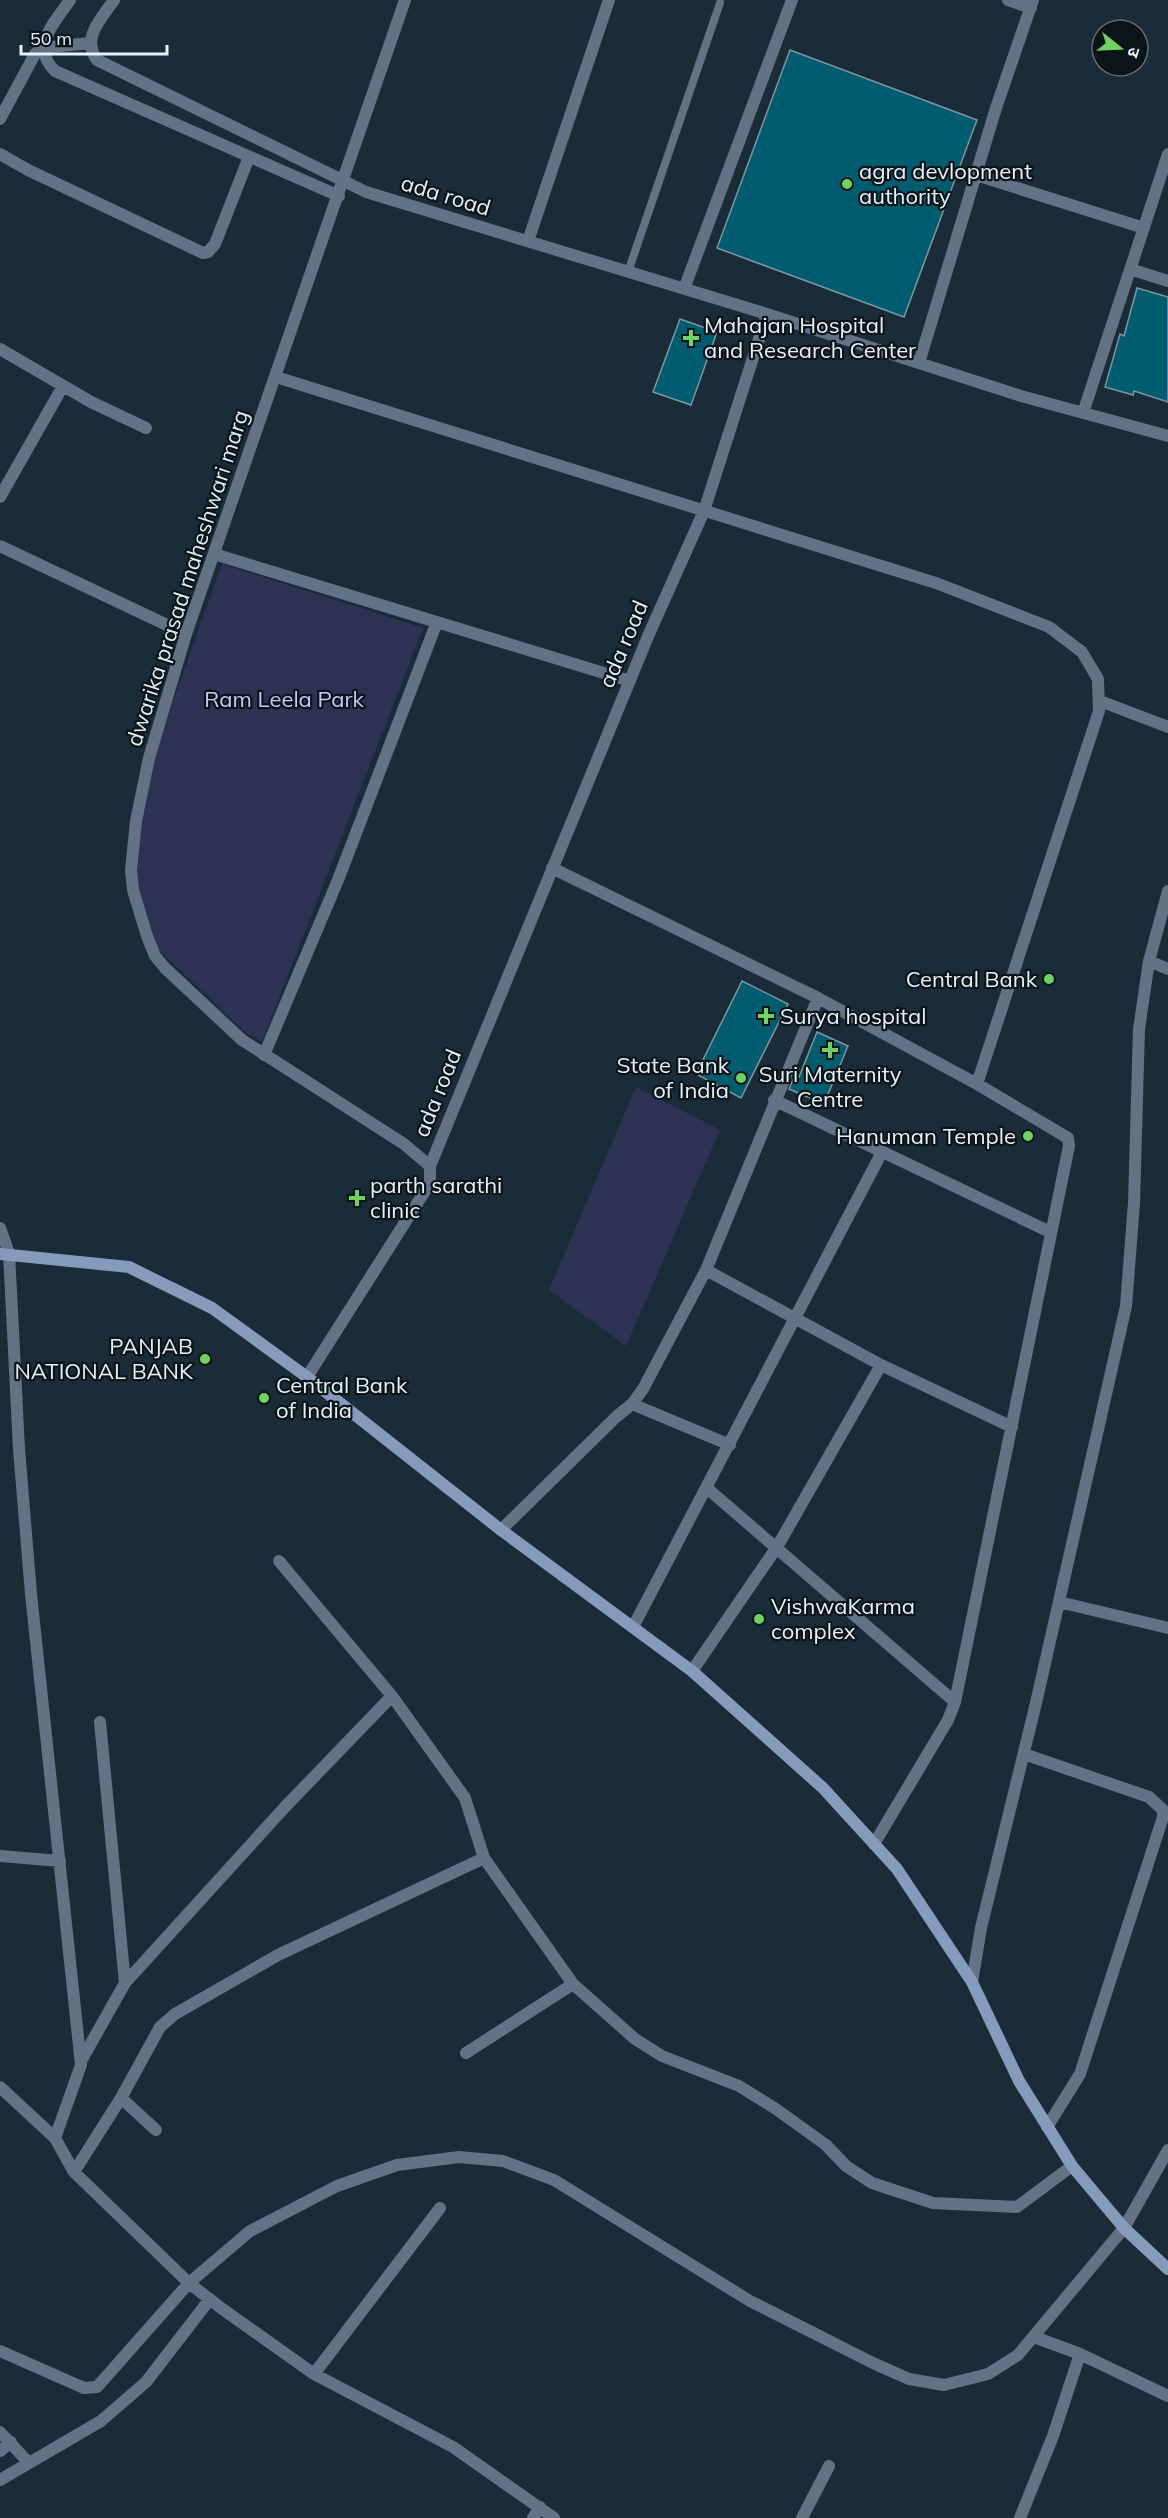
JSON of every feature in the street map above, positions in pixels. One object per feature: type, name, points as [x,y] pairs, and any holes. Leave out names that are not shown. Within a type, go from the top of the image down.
[{"type":"main road","points":[[4,1253],[129,1267],[212,1308],[307,1377],[501,1530],[692,1671],[823,1788],[912,1888],[972,1982],[1019,2081],[1072,2166],[1124,2228],[1168,2269]]},
{"type":"street","points":[[0,119],[35,54],[42,48],[48,32],[70,0]]},
{"type":"street","points":[[114,0],[93,30],[90,43],[97,60],[344,181]]},
{"type":"street","name":"dwarika prasad maheshwari marg","points":[[405,0],[186,634],[142,785],[130,870],[133,890],[155,956],[242,1040],[404,1144],[430,1166]]},
{"type":"street","points":[[528,242],[609,0]]},
{"type":"street","points":[[684,289],[792,0]]},
{"type":"street","points":[[919,363],[976,175],[1032,4],[1008,0]]},
{"type":"street","points":[[42,48],[90,43]]},
{"type":"street","points":[[42,48],[45,59],[55,71],[339,196]]},
{"type":"street","points":[[0,154],[28,170],[203,253],[208,252],[215,244],[249,157]]},
{"type":"street","points":[[1083,413],[1168,154]]},
{"type":"street","points":[[976,175],[1144,228]]},
{"type":"street","name":"ada road","points":[[307,1377],[430,1184],[430,1166],[630,681],[704,511],[767,314],[366,192],[344,181]]},
{"type":"street","points":[[1130,269],[1168,281]]},
{"type":"street","points":[[767,314],[1083,413],[1168,436]]},
{"type":"street","points":[[0,349],[63,386],[146,428]]},
{"type":"street","points":[[276,377],[936,583],[1049,627],[1082,652],[1098,679],[1100,701],[978,1084]]},
{"type":"street","points":[[0,497],[63,386]]},
{"type":"street","points":[[0,546],[186,634]]},
{"type":"street","points":[[214,554],[630,681]]},
{"type":"street","points":[[264,1055],[338,880],[436,622]]},
{"type":"street","points":[[1100,701],[1168,727]]},
{"type":"street","points":[[552,868],[818,998],[978,1084],[1068,1138],[1069,1146],[955,1702],[948,1720],[874,1844]]},
{"type":"street","points":[[972,1982],[981,1928],[1024,1754],[1126,1306],[1134,1203],[1139,1029],[1149,961],[1168,891]]},
{"type":"street","points":[[1149,961],[1168,969]]},
{"type":"street","points":[[501,1530],[616,1416],[632,1404],[643,1389],[706,1270],[818,998]]},
{"type":"street","points":[[774,1101],[1050,1232]]},
{"type":"street","points":[[633,1627],[708,1489],[882,1152]]},
{"type":"street","points":[[0,1228],[4,1253],[26,1527],[81,2065]]},
{"type":"street","points":[[706,1270],[794,1320],[881,1365],[1012,1427]]},
{"type":"street","points":[[692,1671],[777,1547],[881,1365]]},
{"type":"street","points":[[632,1404],[730,1445]]},
{"type":"street","points":[[708,1489],[955,1702]]},
{"type":"street","points":[[279,1561],[392,1695],[465,1798],[484,1858],[573,1984],[640,2044],[748,2092],[803,2127],[826,2145],[846,2166],[872,2183],[933,2203],[1017,2207],[1072,2166]]},
{"type":"street","points":[[1059,1602],[1168,1628]]},
{"type":"street","points":[[55,2138],[81,2065],[81,2058],[125,1983],[392,1695]]},
{"type":"street","points":[[100,1722],[125,1983]]},
{"type":"street","points":[[1024,1754],[1149,1797],[1163,1809],[1163,1817],[1080,2074],[1047,2127]]},
{"type":"street","points":[[0,1856],[60,1861]]},
{"type":"street","points":[[74,2172],[121,2098],[160,2027],[175,2014],[278,1955],[484,1858]]},
{"type":"street","points":[[466,2053],[573,1984]]},
{"type":"street","points":[[0,2087],[55,2138],[74,2172],[189,2283],[314,2374],[453,2447],[536,2513],[554,2518]]},
{"type":"street","points":[[121,2098],[156,2130]]},
{"type":"street","points":[[0,2351],[84,2388],[97,2387],[189,2283],[250,2231],[337,2186],[397,2165],[459,2157],[503,2161],[554,2180],[750,2301],[909,2379],[944,2385],[988,2374],[1018,2355],[1036,2338],[1124,2228],[1168,2150]]},
{"type":"street","points":[[314,2374],[440,2208]]},
{"type":"street","points":[[0,2480],[101,2421],[146,2382],[210,2299]]},
{"type":"street","points":[[1036,2338],[1080,2354],[1168,2396]]},
{"type":"street","points":[[1020,2518],[1053,2436],[1080,2354]]},
{"type":"street","points":[[0,2432],[29,2463]]},
{"type":"street","points":[[0,2451],[11,2442]]},
{"type":"street","points":[[802,2518],[829,2466]]},
{"type":"lane","points":[[628,272],[720,3]]},
{"type":"green space","name":"Ram Leela Park","points":[[222,564],[423,628],[262,1042],[245,1032],[158,949],[132,871],[152,761]]},
{"type":"green space","points":[[636,1087],[720,1130],[626,1346],[549,1290]]},
{"type":"building","name":"agra devlopment authority","points":[[790,50],[977,120],[904,317],[717,248]]},
{"type":"building","points":[[1137,288],[1168,297],[1168,402],[1134,391],[1133,395],[1105,387],[1120,334],[1124,336]]},
{"type":"building","points":[[680,319],[717,332],[691,405],[653,392]]},
{"type":"building","points":[[742,981],[788,1004],[741,1098],[696,1074]]},
{"type":"building","points":[[817,1032],[848,1046],[824,1104],[789,1089],[795,1075],[799,1077]]},
{"type":"place","name":"agra devlopment authority","points":[[847,184]]},
{"type":"place","name":"Mahajan Hospital and Research Center","points":[[691,338]]},
{"type":"place","name":"Central Bank","points":[[1049,979]]},
{"type":"place","name":"Surya hospital","points":[[766,1016]]},
{"type":"place","name":"Suri Maternity Centre","points":[[830,1050]]},
{"type":"place","name":"State Bank of India","points":[[741,1078]]},
{"type":"place","name":"Hanuman Temple","points":[[1028,1136]]},
{"type":"place","name":"parth sarathi clinic","points":[[357,1198]]},
{"type":"place","name":"PANJAB NATIONAL BANK","points":[[205,1359]]},
{"type":"place","name":"Central Bank of India","points":[[264,1398]]},
{"type":"place","name":"VishwaKarma complex","points":[[759,1619]]}]
